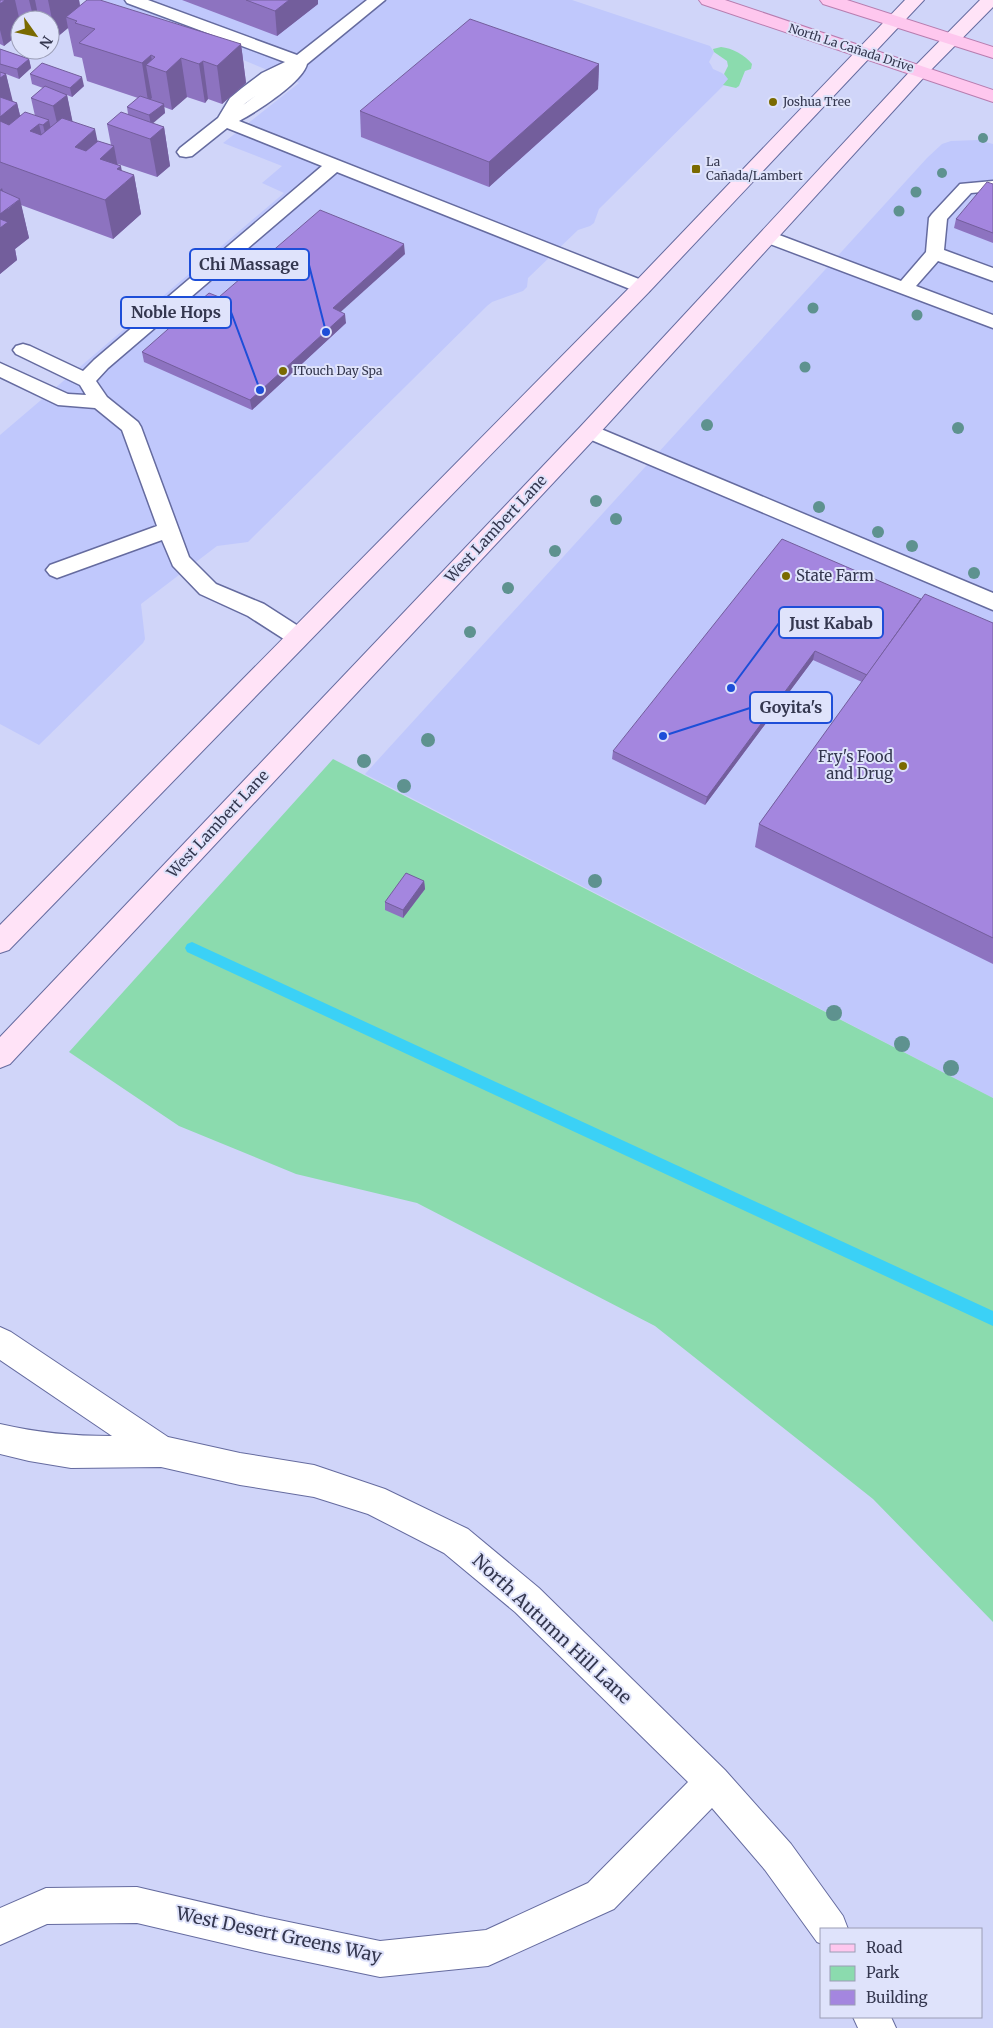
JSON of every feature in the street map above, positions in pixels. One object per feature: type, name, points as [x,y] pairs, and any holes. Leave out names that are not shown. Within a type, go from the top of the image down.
[{"type":"main road","name":"North La Cañada Drive","points":[[708,0],[993,96]]},
{"type":"main road","points":[[829,0],[993,53]]},
{"type":"main road","points":[[0,942],[642,287],[914,0]]},
{"type":"main road","name":"West Lambert Lane","points":[[0,1056],[589,431],[950,39],[990,0]]},
{"type":"street","name":"North Autumn Hill Lane","points":[[0,1342],[161,1451]]},
{"type":"street","name":"North Autumn Hill Lane","points":[[0,1438],[29,1446],[71,1452],[161,1451],[240,1469],[314,1481],[374,1500],[456,1541],[527,1600],[713,1782],[778,1857],[829,1928]]},
{"type":"street","name":"West Desert Greens Way","points":[[0,1927],[46,1906],[136,1905],[380,1959],[488,1948],[601,1896],[713,1782]]},
{"type":"lane","points":[[133,0],[299,62]]},
{"type":"lane","points":[[186,152],[225,121],[236,102],[268,76],[299,62],[377,0]]},
{"type":"lane","points":[[225,121],[642,287]]},
{"type":"lane","points":[[86,380],[101,364],[334,164]]},
{"type":"lane","points":[[904,288],[935,253],[938,218],[966,188],[993,186]]},
{"type":"lane","points":[[768,236],[993,322]]},
{"type":"lane","points":[[935,253],[993,275]]},
{"type":"lane","points":[[24,350],[86,380],[100,402],[131,427],[180,561],[208,589],[256,610],[298,637]]},
{"type":"lane","points":[[0,369],[65,400],[100,402]]},
{"type":"lane","points":[[589,431],[993,602]]},
{"type":"lane","points":[[57,570],[168,530]]},
{"type":"shaded area","points":[[97,0],[572,0],[710,46],[714,52],[709,62],[713,69],[728,78],[727,82],[599,209],[594,223],[578,230],[528,278],[527,287],[523,291],[492,302],[487,306],[248,542],[217,546],[141,604],[145,639],[143,643],[39,745],[0,724],[0,435],[284,193],[262,183],[282,166],[223,143],[299,83]]},
{"type":"shaded area","points":[[978,140],[993,144],[993,1098],[365,774],[927,158],[942,144],[951,141]]},
{"type":"green space","points":[[721,47],[738,52],[752,64],[751,69],[745,71],[739,86],[736,88],[723,85],[728,79],[724,74],[728,66],[727,61],[714,52],[713,49]]},
{"type":"green space","points":[[333,759],[993,1098],[993,1622],[873,1499],[655,1326],[417,1203],[296,1174],[179,1126],[69,1052]]},
{"type":"building","points":[[87,0],[100,0],[241,44],[217,66],[203,61],[199,64],[181,58],[166,72],[146,65],[155,57],[151,55],[142,63],[79,43],[95,29],[75,23],[77,21],[66,17]]},
{"type":"building","points":[[246,0],[289,0],[275,11]]},
{"type":"building","points":[[470,19],[599,64],[489,162],[360,111]]},
{"type":"building","points":[[0,49],[10,52],[10,60],[28,60],[17,69],[0,64]]},
{"type":"building","points":[[42,63],[82,77],[70,88],[30,74]]},
{"type":"building","points":[[0,72],[6,74],[0,78]]},
{"type":"building","points":[[45,86],[67,95],[53,106],[31,98]]},
{"type":"building","points":[[140,96],[164,104],[149,115],[127,107]]},
{"type":"building","points":[[0,97],[17,103],[0,117]]},
{"type":"building","points":[[25,112],[49,120],[43,125],[39,124],[30,131],[41,135],[62,118],[95,129],[75,147],[86,151],[98,141],[114,146],[100,159],[121,166],[117,169],[134,175],[105,200],[0,162],[0,121],[9,125]]},
{"type":"building","points":[[121,112],[164,127],[150,139],[107,124]]},
{"type":"building","points":[[987,182],[993,184],[993,233],[956,219]]},
{"type":"building","points":[[0,190],[20,199],[0,214]]},
{"type":"building","points":[[320,210],[404,244],[333,308],[345,314],[250,400],[142,352],[209,293],[219,297]]},
{"type":"building","points":[[0,219],[8,222],[0,228]]},
{"type":"building","points":[[782,539],[921,599],[867,675],[815,651],[707,797],[613,751]]},
{"type":"building","name":"Fry's Food and Drug","points":[[925,594],[993,623],[993,938],[759,824]]},
{"type":"building","points":[[406,873],[424,881],[403,910],[385,902]]},
{"type":"waterway","points":[[192,948],[993,1319]]},
{"type":"place","name":"Joshua Tree","points":[[773,102]]},
{"type":"place","name":"La Cañada/Lambert","points":[[696,169]]},
{"type":"place","name":"Chi Massage","points":[[326,332]]},
{"type":"place","name":"ITouch Day Spa","points":[[283,371]]},
{"type":"place","name":"Noble Hops","points":[[260,390]]},
{"type":"place","name":"State Farm","points":[[786,576]]},
{"type":"place","name":"Just Kabab","points":[[731,688]]},
{"type":"place","name":"Goyita's","points":[[663,736]]},
{"type":"place","name":"Fry's Food and Drug","points":[[903,766]]}]
